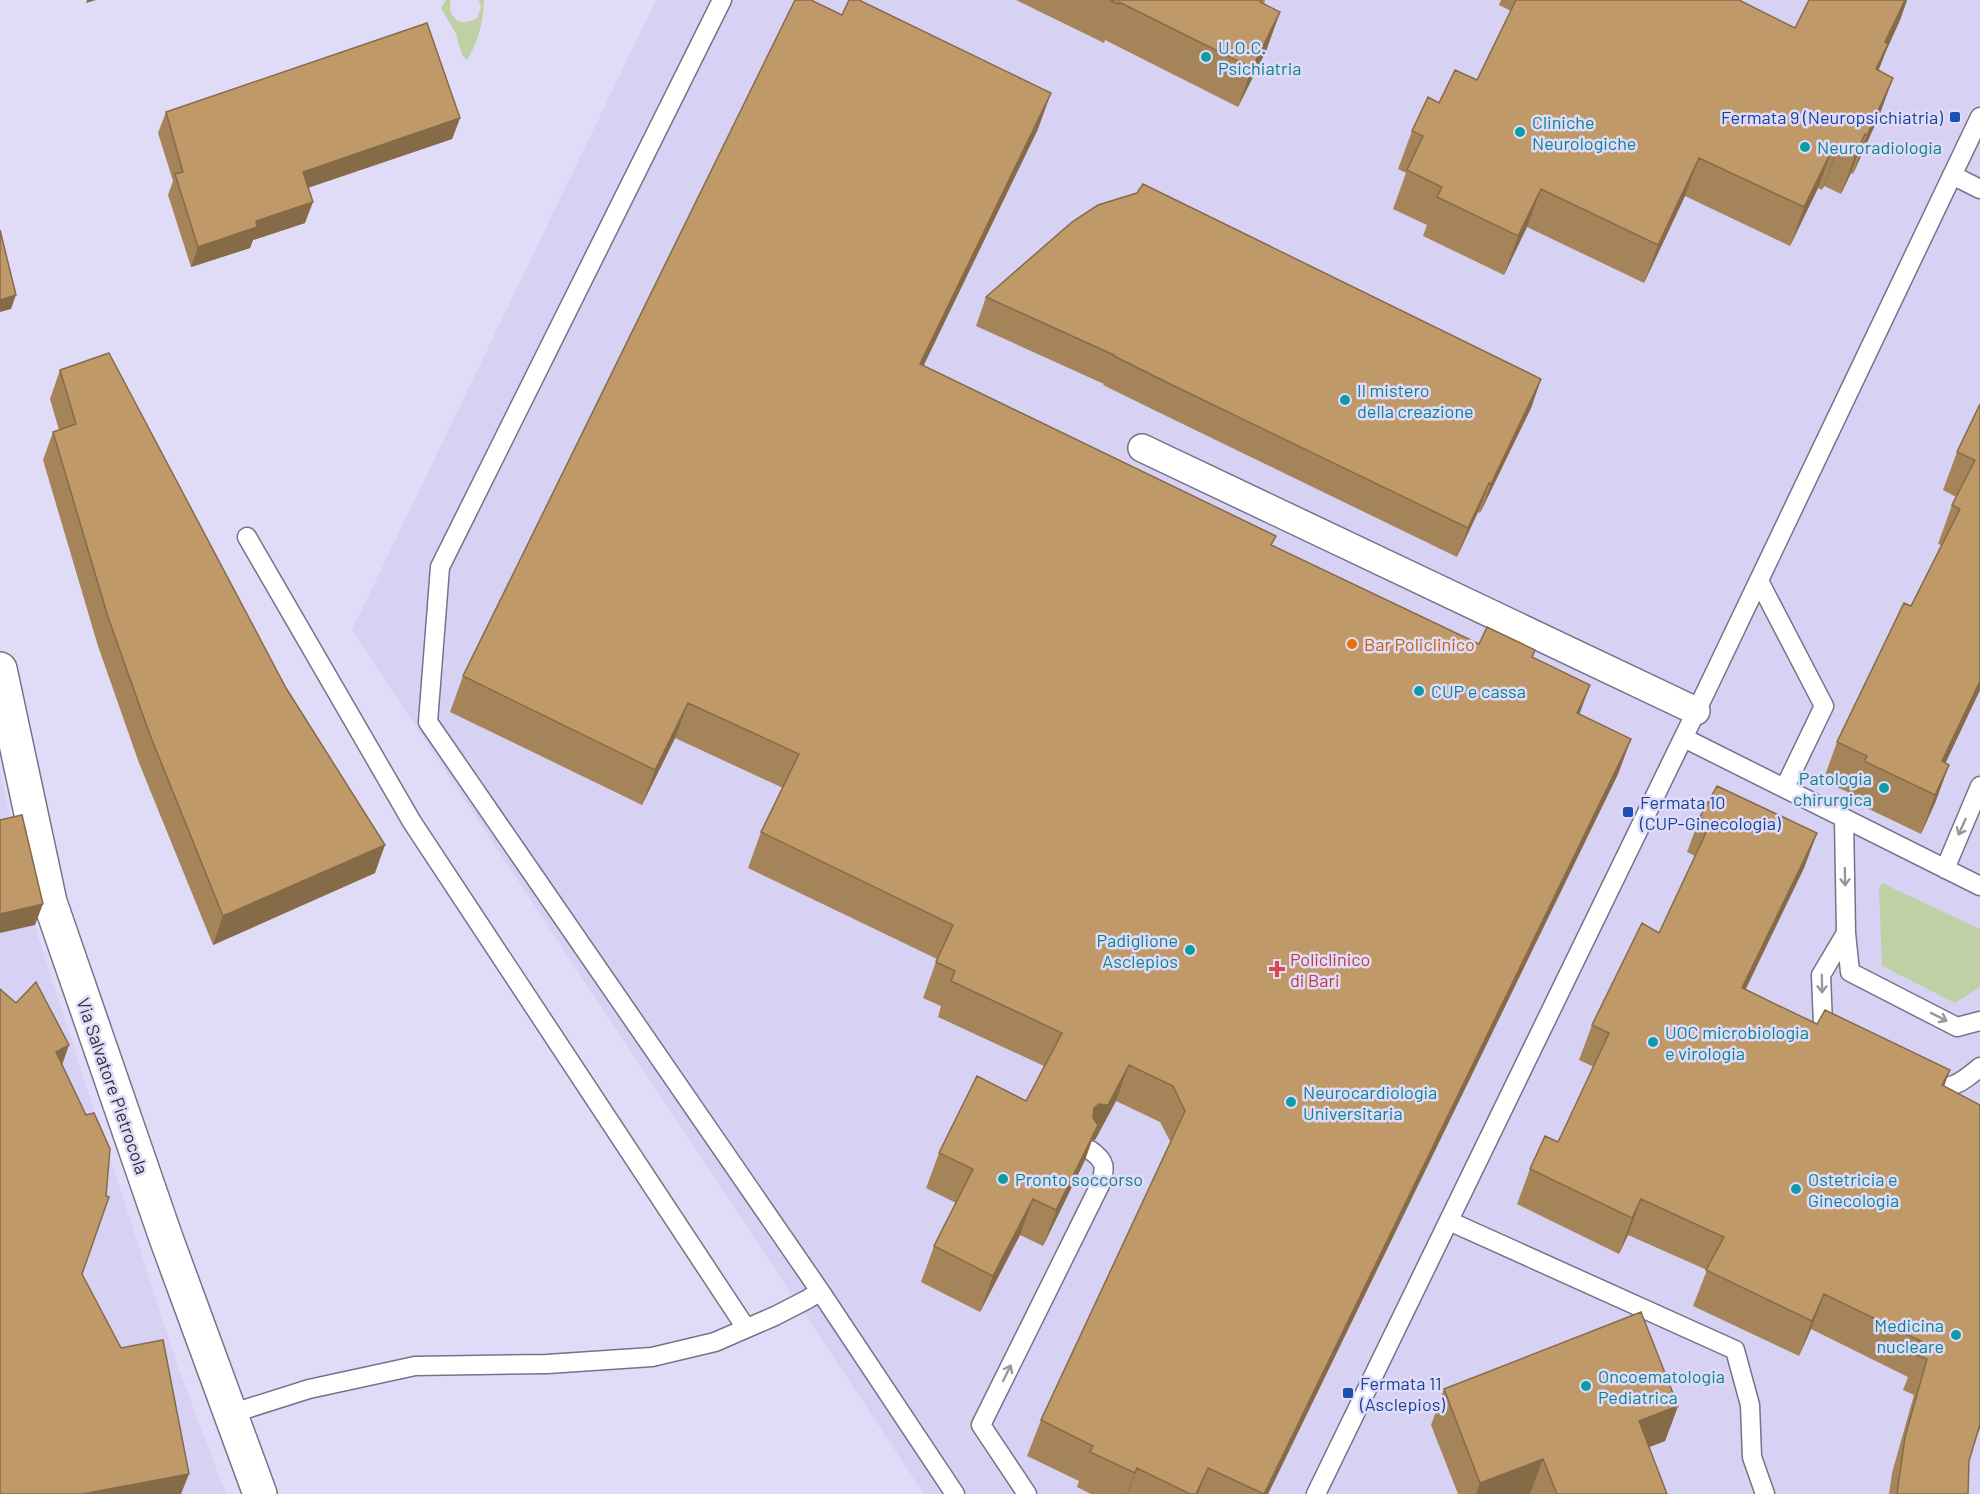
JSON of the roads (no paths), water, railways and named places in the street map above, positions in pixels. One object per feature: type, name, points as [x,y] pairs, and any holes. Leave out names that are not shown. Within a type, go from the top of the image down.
[{"type":"street","points":[[1142,448],[1696,711]]},
{"type":"street","name":"Via Salvatore Pietrocola","points":[[0,669],[50,903],[166,1238],[260,1494]]},
{"type":"lane","points":[[722,0],[440,567],[428,722],[820,1290],[955,1494]]},
{"type":"lane","points":[[1316,1494],[1684,738],[1980,117]]},
{"type":"lane","points":[[1952,175],[1980,189]]},
{"type":"lane","points":[[247,537],[412,822],[746,1328]]},
{"type":"lane","points":[[1759,581],[1824,706],[1785,787]]},
{"type":"lane","points":[[1684,738],[1980,886]]},
{"type":"lane","points":[[1945,869],[1980,786]]},
{"type":"lane","points":[[1844,819],[1846,933],[1850,972],[1958,1027],[1980,1021]]},
{"type":"lane","points":[[1846,933],[1821,975],[1823,1024],[1840,1043],[1850,1048]]},
{"type":"lane","points":[[1902,1072],[1934,1087],[1959,1085],[1980,1067]]},
{"type":"lane","points":[[1027,1494],[981,1425],[1100,1185],[1105,1170],[1100,1156],[1090,1150]]},
{"type":"lane","points":[[1449,1221],[1735,1350],[1750,1405],[1752,1457],[1765,1494]]},
{"type":"lane","points":[[230,1414],[309,1389],[415,1366],[547,1364],[652,1358],[715,1342],[775,1316],[820,1290]]},
{"type":"place","name":"U.O.C. Psichiatria","points":[[1206,57]]},
{"type":"place","name":"Fermata 9 (Neuropsichiatria)","points":[[1955,117]]},
{"type":"place","name":"Cliniche Neurologiche","points":[[1520,132]]},
{"type":"place","name":"Neuroradiologia","points":[[1805,147]]},
{"type":"place","name":"Il mistero della creazione","points":[[1345,400]]},
{"type":"place","name":"Bar Policlinico","points":[[1352,644]]},
{"type":"place","name":"CUP e cassa","points":[[1419,691]]},
{"type":"place","name":"Patologia chirurgica","points":[[1884,788]]},
{"type":"place","name":"Fermata 10 (CUP-Ginecologia)","points":[[1628,812]]},
{"type":"place","name":"Padiglione Asclepios","points":[[1190,950]]},
{"type":"place","name":"Policlinico di Bari","points":[[1277,969]]},
{"type":"place","name":"UOC microbiologia e virologia","points":[[1653,1042]]},
{"type":"place","name":"Neurocardiologia Universitaria","points":[[1291,1102]]},
{"type":"place","name":"Pronto soccorso","points":[[1003,1179]]},
{"type":"place","name":"Ostetricia e Ginecologia","points":[[1796,1189]]},
{"type":"place","name":"Medicina nucleare","points":[[1956,1335]]},
{"type":"place","name":"Oncoematologia Pediatrica","points":[[1586,1386]]},
{"type":"place","name":"Fermata 11 (Asclepios)","points":[[1348,1393]]}]
